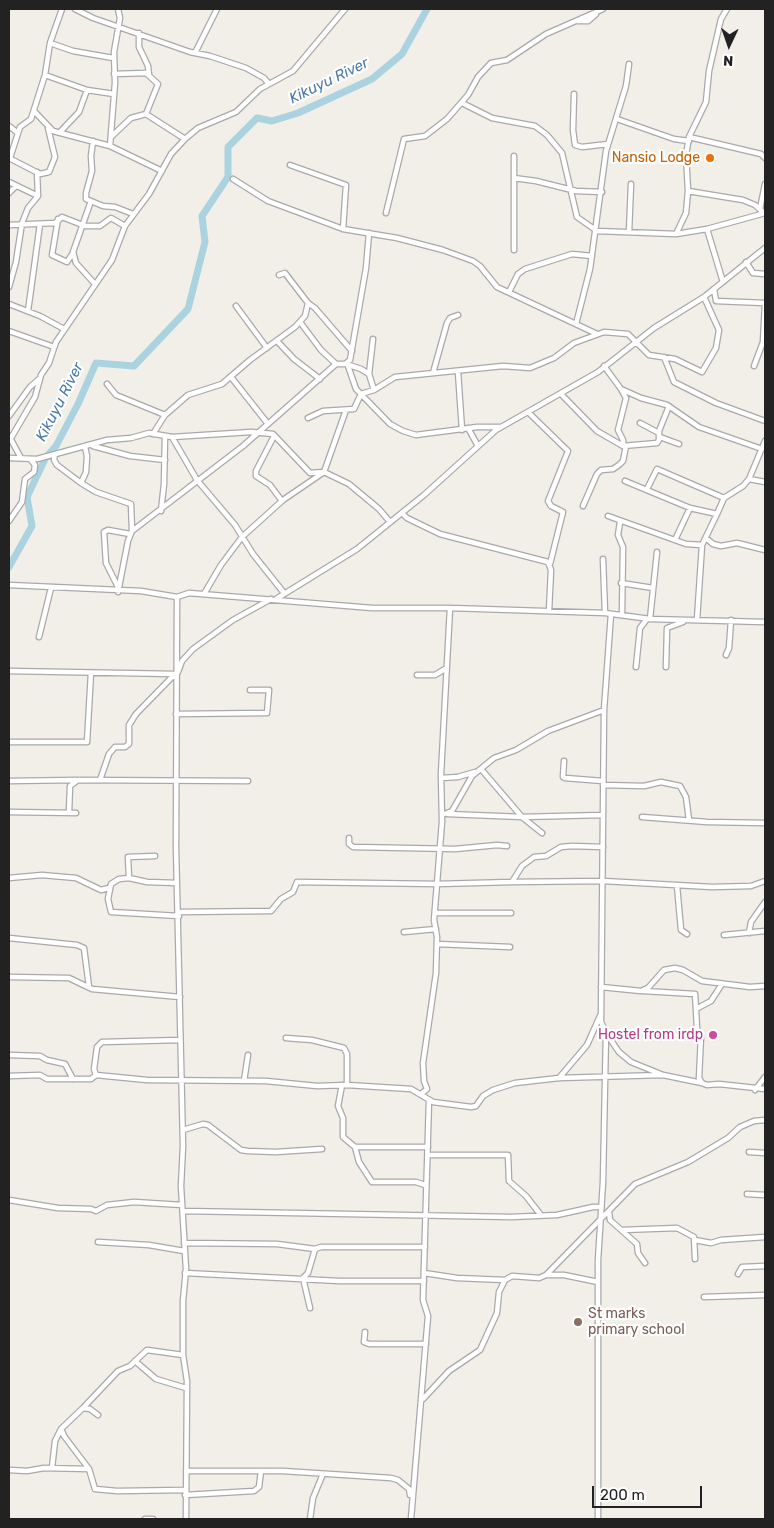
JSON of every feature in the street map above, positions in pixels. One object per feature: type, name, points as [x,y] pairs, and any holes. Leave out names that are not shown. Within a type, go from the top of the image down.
[{"type":"street","points":[[34,111],[48,128],[55,157],[48,172],[37,172],[9,158],[22,125],[31,120],[45,75],[50,43],[62,9]]},
{"type":"street","points":[[75,9],[119,27],[246,68],[264,78],[269,84]]},
{"type":"street","points":[[83,13],[90,9]]},
{"type":"street","points":[[110,146],[114,94],[113,58],[119,27],[118,9]]},
{"type":"street","points":[[195,53],[217,9]]},
{"type":"street","points":[[9,416],[30,387],[39,379],[49,363],[54,347],[64,329],[82,306],[94,283],[112,260],[125,226],[162,171],[171,154],[185,139],[203,126],[236,112],[260,89],[293,71],[346,9]]},
{"type":"street","points":[[676,234],[686,213],[688,191],[686,156],[689,139],[706,102],[709,71],[721,19],[727,9]]},
{"type":"street","points":[[386,212],[404,139],[418,138],[428,134],[462,103],[480,74],[491,63],[507,60],[546,34],[574,20],[601,10]]},
{"type":"street","points":[[139,33],[139,48],[148,66],[149,75],[158,84],[146,114]]},
{"type":"street","points":[[50,43],[73,51],[113,58]]},
{"type":"street","points":[[576,324],[597,231],[608,144],[626,86],[629,64]]},
{"type":"street","points":[[114,74],[149,75]]},
{"type":"street","points":[[45,75],[87,90],[114,94]]},
{"type":"street","points":[[60,132],[79,112],[87,90]]},
{"type":"street","points":[[574,94],[575,146],[608,144]]},
{"type":"street","points":[[462,103],[492,118],[540,129],[560,149],[572,190],[577,217],[597,231],[676,234],[707,229],[763,212]]},
{"type":"street","points":[[112,136],[131,118],[146,114],[185,139]]},
{"type":"street","points":[[617,119],[674,139],[689,139],[761,154],[765,158]]},
{"type":"street","points":[[9,126],[18,133]]},
{"type":"street","points":[[48,128],[110,146],[162,171]]},
{"type":"street","points":[[93,141],[91,156],[92,176],[86,192],[86,199],[103,206],[115,206],[133,214]]},
{"type":"street","points":[[514,156],[514,250]]},
{"type":"street","points":[[290,165],[346,185],[344,229]]},
{"type":"street","points":[[9,287],[16,262],[22,223],[28,208],[38,196],[37,172]]},
{"type":"street","points":[[514,178],[536,181],[572,190],[602,192]]},
{"type":"street","points":[[233,179],[268,200],[344,229],[443,250],[473,261],[480,266],[494,286],[597,334]]},
{"type":"street","points":[[9,182],[38,196]]},
{"type":"street","points":[[628,232],[631,184]]},
{"type":"street","points":[[763,212],[765,184]]},
{"type":"street","points":[[9,193],[16,186]]},
{"type":"street","points":[[688,191],[743,200],[763,212]]},
{"type":"street","points":[[58,218],[52,255],[67,262],[70,261],[91,202]]},
{"type":"street","points":[[58,218],[62,217],[82,225],[100,226],[111,218],[125,226]]},
{"type":"street","points":[[9,225],[55,223],[58,218]]},
{"type":"street","points":[[28,311],[40,224]]},
{"type":"street","points":[[707,229],[723,282]]},
{"type":"street","points":[[369,233],[352,350],[348,364],[354,386],[390,424],[416,435],[468,428],[502,427]]},
{"type":"street","points":[[100,780],[114,747],[125,747],[129,744],[129,725],[136,714],[176,676],[182,661],[193,649],[233,620],[336,564],[402,513],[502,427],[588,379],[668,318],[704,297],[765,248]]},
{"type":"street","points":[[73,252],[76,263],[94,283]]},
{"type":"street","points":[[509,292],[518,274],[525,269],[572,254],[592,256]]},
{"type":"street","points":[[746,262],[753,272],[765,274]]},
{"type":"street","points":[[278,275],[285,273],[308,303],[352,350]]},
{"type":"street","points":[[714,289],[716,301],[765,303],[764,342],[754,366]]},
{"type":"street","points":[[361,394],[374,390],[395,377],[503,366],[530,368],[554,358],[574,343],[597,334],[609,332],[632,336],[649,355],[682,362],[702,372],[716,348],[720,330],[704,297]]},
{"type":"street","points":[[153,434],[165,415],[188,395],[201,389],[219,386],[300,322],[306,316],[308,303]]},
{"type":"street","points":[[9,304],[64,329]]},
{"type":"street","points":[[236,306],[267,348]]},
{"type":"street","points":[[433,373],[447,323],[450,318],[458,315]]},
{"type":"street","points":[[300,322],[321,350],[336,364],[348,364],[369,374]]},
{"type":"street","points":[[9,331],[54,347]]},
{"type":"street","points":[[373,339],[369,374],[374,390]]},
{"type":"street","points":[[277,341],[294,359],[320,379]]},
{"type":"street","points":[[664,357],[674,382],[716,403],[765,421]]},
{"type":"street","points":[[118,589],[106,563],[104,532],[108,530],[131,532],[160,511],[267,425],[336,364]]},
{"type":"street","points":[[584,506],[597,474],[601,470],[613,469],[622,461],[624,446],[618,430],[626,400],[622,389],[604,366]]},
{"type":"street","points":[[458,372],[462,430]]},
{"type":"street","points":[[231,376],[274,435],[310,473],[324,472],[349,484],[379,509],[390,522]]},
{"type":"street","points":[[20,458],[10,437],[35,397],[39,379]]},
{"type":"street","points":[[107,384],[116,394],[165,415]]},
{"type":"street","points":[[622,389],[641,398],[669,406],[699,427],[762,449]]},
{"type":"street","points":[[308,418],[323,411],[346,410],[356,407],[361,394]]},
{"type":"street","points":[[561,394],[598,431],[624,446],[642,443],[654,444],[660,440],[659,435],[669,406]]},
{"type":"street","points":[[204,594],[221,565],[242,537],[282,501],[324,472],[346,410]]},
{"type":"street","points":[[528,412],[568,450],[548,501],[551,506],[563,512],[550,564],[549,611]]},
{"type":"street","points":[[640,423],[659,435],[679,444]]},
{"type":"street","points":[[468,428],[478,446]]},
{"type":"street","points":[[9,458],[31,460],[107,440],[153,434],[172,437],[257,432],[274,435]]},
{"type":"street","points":[[274,435],[256,476],[270,485],[282,501]]},
{"type":"street","points":[[160,511],[165,460],[165,436]]},
{"type":"street","points":[[172,437],[197,480],[224,511],[253,554],[284,593]]},
{"type":"street","points":[[696,620],[702,545],[724,498],[743,486],[749,479],[765,441]]},
{"type":"street","points":[[91,445],[130,456],[165,460]]},
{"type":"street","points":[[81,483],[86,472],[88,456],[85,447]]},
{"type":"street","points":[[55,454],[54,460],[57,465],[81,483],[96,492],[131,504],[131,532],[118,589]]},
{"type":"street","points":[[9,521],[13,518],[22,502],[25,479],[35,470],[31,460]]},
{"type":"street","points":[[647,489],[656,469],[724,498]]},
{"type":"street","points":[[749,479],[765,482]]},
{"type":"street","points":[[625,481],[690,508],[716,514]]},
{"type":"street","points":[[675,540],[690,508]]},
{"type":"street","points":[[402,513],[407,518],[440,534],[550,564]]},
{"type":"street","points":[[608,516],[620,522],[652,530],[686,544],[702,545]]},
{"type":"street","points":[[620,522],[618,534],[623,547],[622,615]]},
{"type":"street","points":[[706,538],[713,544],[721,546],[730,542],[765,550]]},
{"type":"street","points":[[636,667],[640,626],[649,619],[657,552]]},
{"type":"street","points":[[603,559],[605,613]]},
{"type":"street","points":[[621,583],[653,588]]},
{"type":"street","points":[[9,585],[118,589],[177,597],[189,593],[372,608],[549,611],[605,613],[649,619],[765,622]]},
{"type":"street","points":[[39,637],[51,588]]},
{"type":"street","points":[[177,597],[177,882],[183,1130],[182,1205],[185,1273],[183,1355],[186,1388],[186,1471],[184,1490],[186,1519]]},
{"type":"street","points":[[421,1094],[427,1089],[424,1081],[423,1064],[434,993],[437,944],[434,920],[442,815],[441,778],[445,669],[450,608]]},
{"type":"street","points":[[611,614],[604,710],[601,1022],[624,1057],[663,1075],[702,1083],[765,1090]]},
{"type":"street","points":[[666,667],[667,628],[689,620]]},
{"type":"street","points":[[726,655],[729,648],[731,620]]},
{"type":"street","points":[[417,675],[435,675],[445,669]]},
{"type":"street","points":[[9,671],[176,676]]},
{"type":"street","points":[[9,742],[87,742],[91,673]]},
{"type":"street","points":[[176,714],[267,713],[269,690],[250,690]]},
{"type":"street","points":[[448,814],[454,808],[467,783],[494,758],[516,750],[548,731],[604,710]]},
{"type":"street","points":[[564,761],[563,777],[565,778],[644,786],[661,782],[680,786],[686,797],[689,820]]},
{"type":"street","points":[[441,778],[458,777],[479,770]]},
{"type":"street","points":[[479,770],[522,817],[542,833]]},
{"type":"street","points":[[9,780],[248,781]]},
{"type":"street","points":[[69,812],[70,786],[78,780]]},
{"type":"street","points":[[9,812],[76,813]]},
{"type":"street","points":[[442,815],[522,817],[603,815]]},
{"type":"street","points":[[642,817],[765,822]]},
{"type":"street","points":[[349,838],[349,844],[353,847],[478,848],[496,844],[507,846]]},
{"type":"street","points":[[512,882],[522,866],[534,857],[546,856],[561,847],[603,847]]},
{"type":"street","points":[[129,878],[128,857],[155,856]]},
{"type":"street","points":[[9,878],[42,875],[76,878],[101,890],[109,888]]},
{"type":"street","points":[[177,882],[147,882],[129,878],[119,879],[110,884],[109,888],[108,899],[111,912],[179,914],[271,911],[282,899],[293,892],[297,882],[437,884],[603,881],[677,886],[751,886],[765,881]]},
{"type":"street","points":[[677,886],[681,930],[687,934]]},
{"type":"street","points":[[749,933],[751,922],[765,902]]},
{"type":"street","points":[[436,913],[511,914]]},
{"type":"street","points":[[404,932],[436,929]]},
{"type":"street","points":[[724,935],[765,931]]},
{"type":"street","points":[[9,938],[76,945],[84,948],[89,987]]},
{"type":"street","points":[[437,944],[510,947]]},
{"type":"street","points":[[641,991],[648,988],[664,970],[675,968],[683,970],[702,981],[750,987],[765,986]]},
{"type":"street","points":[[9,977],[69,978],[89,987],[180,997]]},
{"type":"street","points":[[696,1009],[711,1001],[722,984]]},
{"type":"street","points":[[601,987],[641,991],[691,992],[697,996],[697,1029],[701,1036],[698,1072],[702,1083]]},
{"type":"street","points":[[559,1078],[587,1044],[601,1012]]},
{"type":"street","points":[[598,1519],[598,1282],[606,1032]]},
{"type":"street","points":[[286,1038],[312,1040],[344,1048],[347,1054],[345,1085],[338,1106],[343,1118],[343,1137],[355,1147],[359,1162],[372,1182],[416,1182],[425,1185]]},
{"type":"street","points":[[96,1075],[94,1068],[97,1047],[102,1042],[180,1040]]},
{"type":"street","points":[[9,1055],[40,1056],[47,1060],[65,1064],[74,1079]]},
{"type":"street","points":[[244,1082],[248,1055]]},
{"type":"street","points":[[9,1076],[40,1075],[47,1079],[90,1079],[96,1075],[147,1080],[271,1081],[318,1086],[345,1085],[411,1089],[429,1100],[471,1107],[476,1106],[483,1096],[493,1090],[515,1083],[559,1078],[663,1075]]},
{"type":"street","points":[[755,1090],[765,1077]]},
{"type":"street","points":[[411,1498],[416,1476],[417,1431],[423,1399],[428,1314],[423,1300],[429,1100]]},
{"type":"street","points":[[424,1273],[457,1278],[505,1280],[512,1276],[539,1278],[546,1275],[635,1184],[688,1162],[728,1138],[740,1127],[754,1121],[765,1120]]},
{"type":"street","points":[[183,1130],[203,1124],[208,1125],[241,1150],[253,1152],[322,1149]]},
{"type":"street","points":[[355,1147],[428,1147]]},
{"type":"street","points":[[749,1152],[765,1153]]},
{"type":"street","points":[[428,1155],[508,1155],[509,1181],[516,1190],[526,1196],[540,1214]]},
{"type":"street","points":[[747,1194],[765,1194]]},
{"type":"street","points":[[9,1200],[58,1208],[91,1209],[96,1211],[107,1205],[134,1202],[182,1205]]},
{"type":"street","points":[[183,1211],[278,1212],[366,1216],[425,1214],[503,1216],[557,1215],[601,1207]]},
{"type":"street","points":[[609,1212],[610,1220],[637,1244],[638,1253],[645,1263]]},
{"type":"street","points":[[622,1230],[675,1227],[690,1233],[695,1240],[695,1259]]},
{"type":"street","points":[[695,1240],[711,1243],[721,1240],[765,1237]]},
{"type":"street","points":[[98,1242],[150,1245],[184,1251]]},
{"type":"street","points":[[184,1243],[277,1244],[315,1249],[321,1247],[424,1247]]},
{"type":"street","points":[[303,1278],[308,1273],[315,1249]]},
{"type":"street","points":[[738,1274],[742,1267],[765,1266]]},
{"type":"street","points":[[185,1273],[339,1281],[424,1281]]},
{"type":"street","points":[[546,1275],[564,1275],[598,1282]]},
{"type":"street","points":[[303,1278],[310,1308]]},
{"type":"street","points":[[423,1399],[450,1372],[480,1350],[497,1313],[499,1292],[505,1280]]},
{"type":"street","points":[[704,1297],[765,1295]]},
{"type":"street","points":[[366,1332],[364,1342],[369,1344],[426,1344]]},
{"type":"street","points":[[52,1468],[55,1441],[62,1429],[118,1370],[135,1362],[148,1350],[183,1355]]},
{"type":"street","points":[[135,1362],[156,1379],[186,1388]]},
{"type":"street","points":[[83,1408],[90,1409],[98,1415]]},
{"type":"street","points":[[62,1429],[64,1436],[89,1469],[96,1489],[117,1491],[184,1490]]},
{"type":"street","points":[[9,1470],[89,1469]]},
{"type":"street","points":[[186,1471],[261,1471],[391,1478],[398,1480],[409,1489],[411,1519]]},
{"type":"street","points":[[185,1496],[254,1491],[259,1487],[261,1471]]},
{"type":"street","points":[[310,1519],[313,1498],[323,1474]]},
{"type":"street","points":[[145,1519],[153,1519]]},
{"type":"waterway","name":"Kikuyu River","points":[[9,567],[32,526],[27,497],[46,457],[56,446],[78,404],[96,363],[134,366],[188,309],[205,242],[202,216],[228,177],[228,147],[257,118],[272,121],[298,113],[372,79],[402,54],[427,9]]},
{"type":"place","name":"Nansio Lodge","points":[[710,158]]},
{"type":"place","name":"Hostel from irdp","points":[[713,1035]]},
{"type":"place","name":"St marks primary school","points":[[578,1322]]}]
